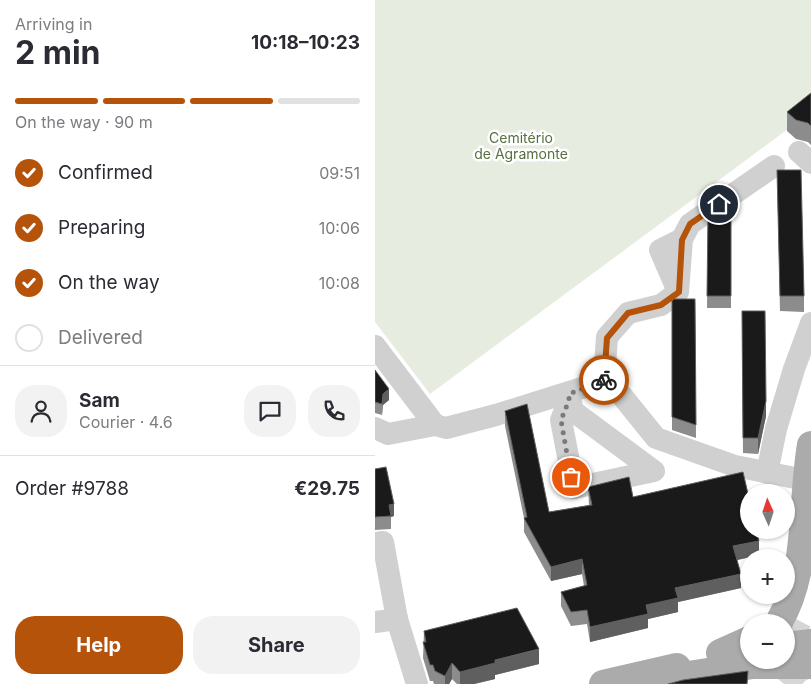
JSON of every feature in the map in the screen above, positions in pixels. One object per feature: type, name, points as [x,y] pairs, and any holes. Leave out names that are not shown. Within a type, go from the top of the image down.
[{"type":"main road","points":[[800,649],[799,574],[805,480],[811,445]]},
{"type":"main road","points":[[800,649],[811,582]]},
{"type":"main road","points":[[603,684],[660,672],[719,653],[740,644]]},
{"type":"main road","points":[[660,672],[688,675],[753,666],[800,649]]},
{"type":"main road","points":[[719,653],[740,651]]},
{"type":"street","points":[[604,381],[607,338],[628,313],[661,305],[679,292],[682,240],[690,224],[774,166]]},
{"type":"street","points":[[767,473],[776,429],[794,368],[811,323]]},
{"type":"street","points":[[375,346],[435,425]]},
{"type":"street","points":[[375,428],[388,434],[435,425],[446,428],[569,397],[604,381]]},
{"type":"street","points":[[604,381],[614,386],[656,438],[735,466],[805,480]]},
{"type":"street","points":[[569,397],[573,411],[654,471],[573,488],[561,420],[569,397]]},
{"type":"street","points":[[375,543],[383,542],[397,619],[417,684]]},
{"type":"street","points":[[375,622],[397,619]]},
{"type":"green space","name":"Cemitério de Agramonte","points":[[375,0],[811,0],[811,112],[430,394],[375,322]]},
{"type":"building","points":[[811,93],[811,126],[808,123],[796,120],[787,112]]},
{"type":"building","points":[[777,170],[801,170],[804,296],[780,296]]},
{"type":"building","points":[[713,212],[731,212],[731,296],[707,296],[708,215]]},
{"type":"building","points":[[674,299],[695,299],[696,425],[672,417],[672,301]]},
{"type":"building","points":[[742,311],[765,311],[766,401],[758,438],[743,438]]},
{"type":"building","points":[[375,370],[389,389],[383,394],[382,404],[375,402]]},
{"type":"building","points":[[527,404],[549,512],[592,505],[588,487],[629,477],[633,497],[743,472],[746,484],[740,484],[740,539],[758,539],[759,541],[733,546],[740,574],[675,588],[678,598],[646,605],[648,614],[590,627],[587,610],[571,612],[561,592],[587,585],[582,559],[551,567],[524,518],[527,517],[505,411]]},
{"type":"building","points":[[386,467],[394,504],[389,505],[391,516],[375,517],[375,469]]},
{"type":"building","points":[[517,608],[539,649],[495,660],[495,663],[460,672],[452,663],[445,676],[435,671],[433,665],[430,665],[423,642],[426,642],[424,631]]},
{"type":"building","points":[[748,671],[747,684],[668,684],[683,680]]},
{"type":"tunnel","points":[[795,626],[798,620]]},
{"type":"tunnel","points":[[784,684],[796,670],[811,662]]},
{"type":"way so far","points":[[571,477],[561,420],[569,400],[569,394],[604,380]]},
{"type":"route","points":[[604,380],[607,338],[628,313],[661,305],[679,292],[682,240],[690,224],[719,204]]}]
